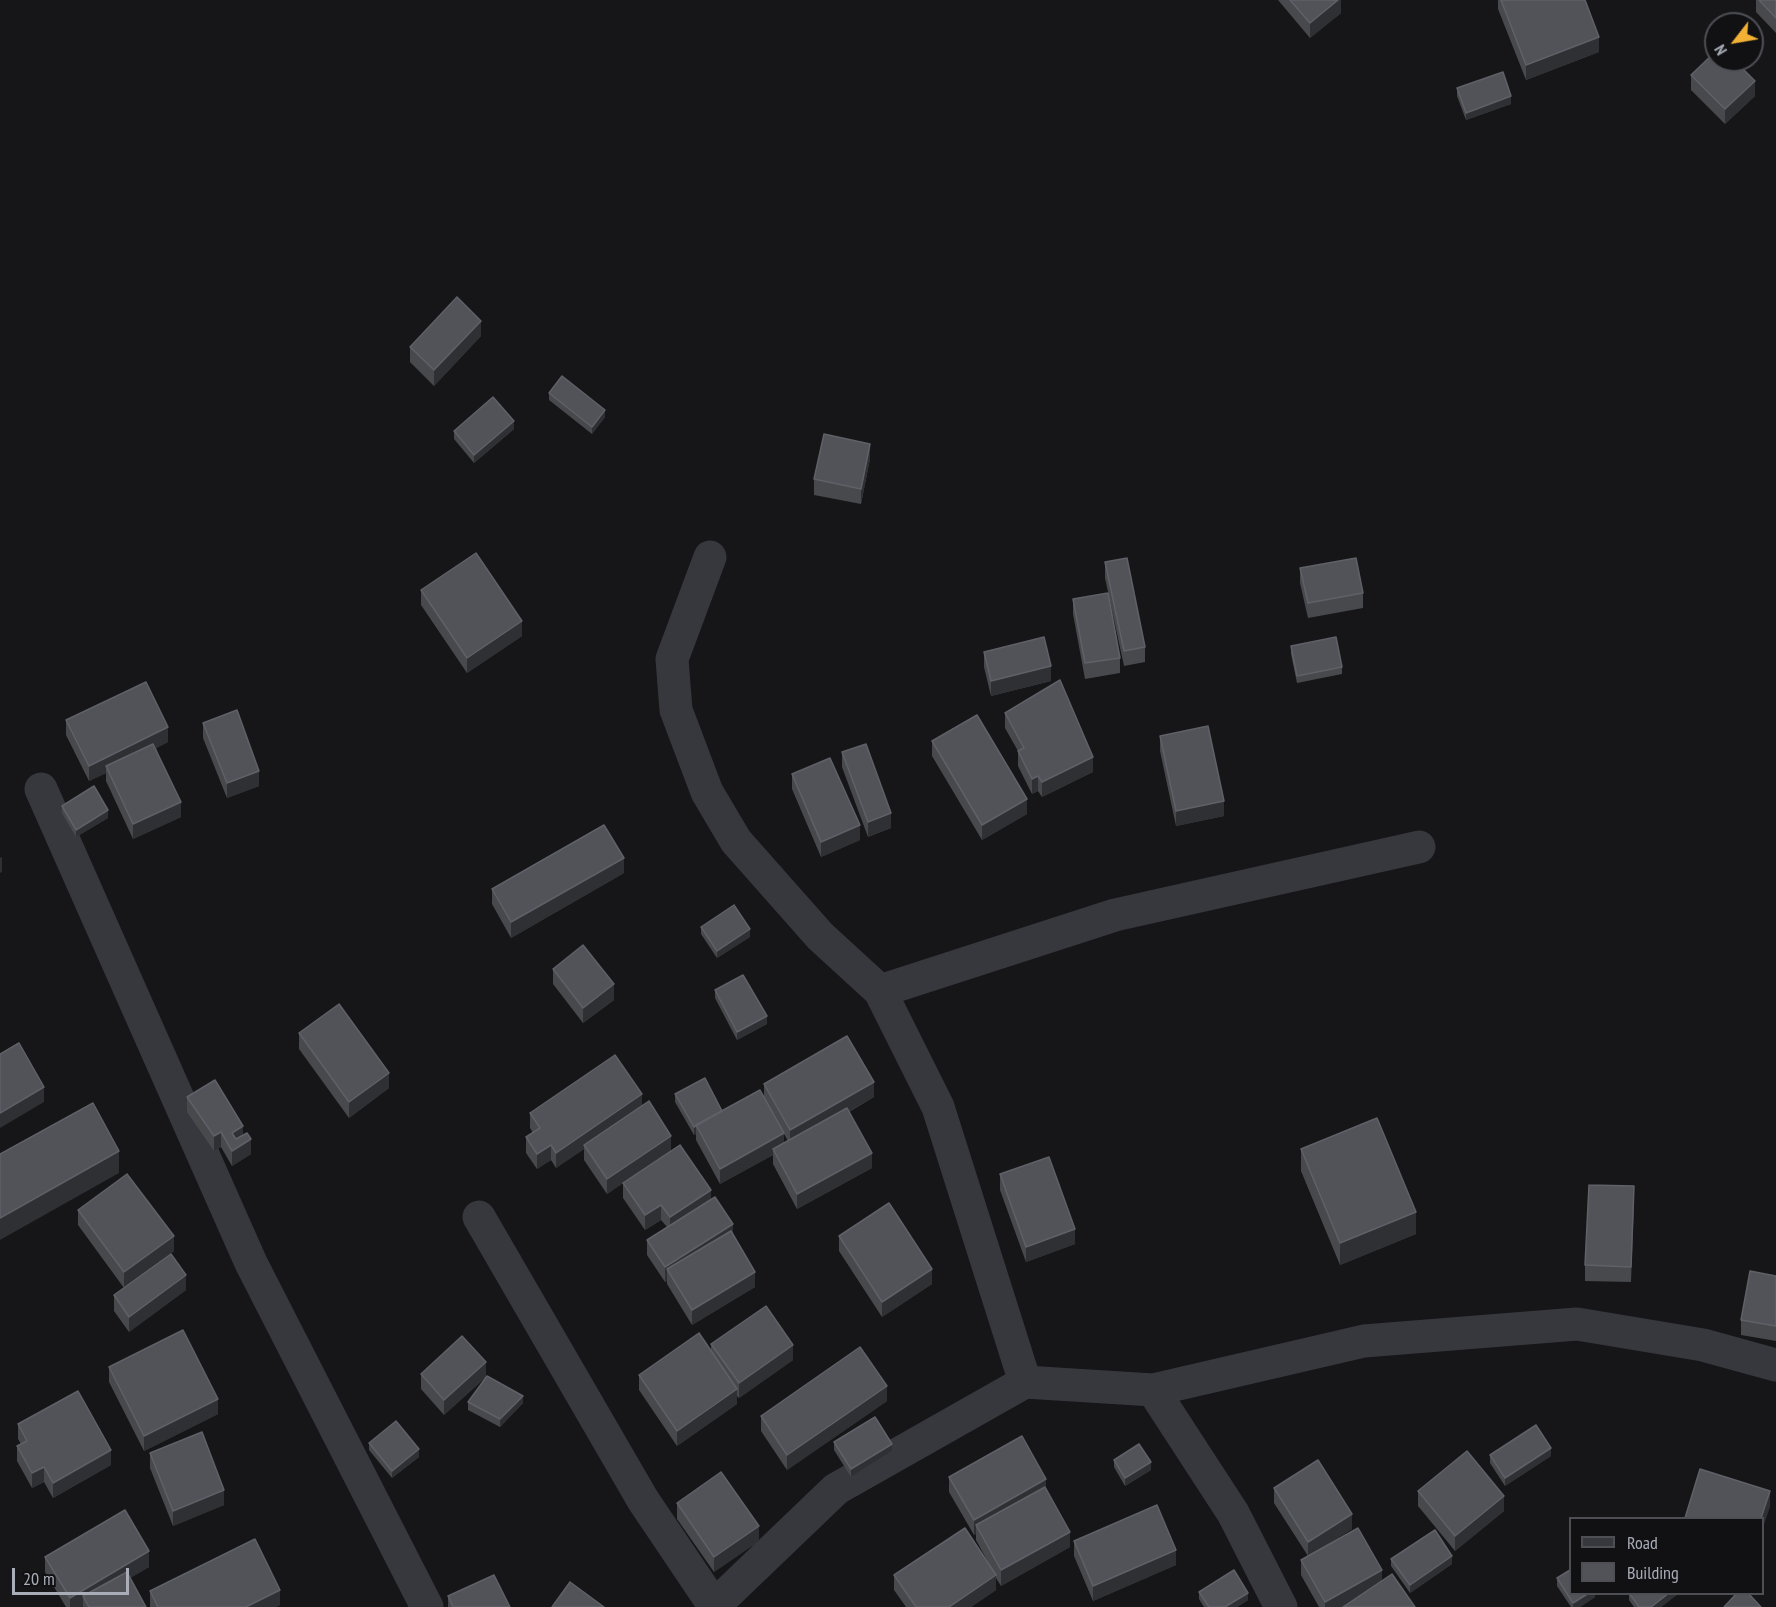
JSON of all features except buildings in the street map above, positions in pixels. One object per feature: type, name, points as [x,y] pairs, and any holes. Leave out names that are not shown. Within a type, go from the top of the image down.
[{"type":"street","points":[[710,557],[672,659],[676,710],[707,792],[736,841],[820,936],[880,991],[938,1107],[1025,1382]]},
{"type":"street","points":[[41,789],[251,1263],[427,1607]]},
{"type":"street","points":[[880,991],[1116,915],[1419,847]]},
{"type":"street","points":[[479,1217],[643,1500],[714,1607],[836,1489],[1025,1382],[1152,1390],[1364,1341],[1576,1324],[1702,1345],[1776,1365]]},
{"type":"street","points":[[1152,1390],[1233,1513],[1281,1607]]}]
